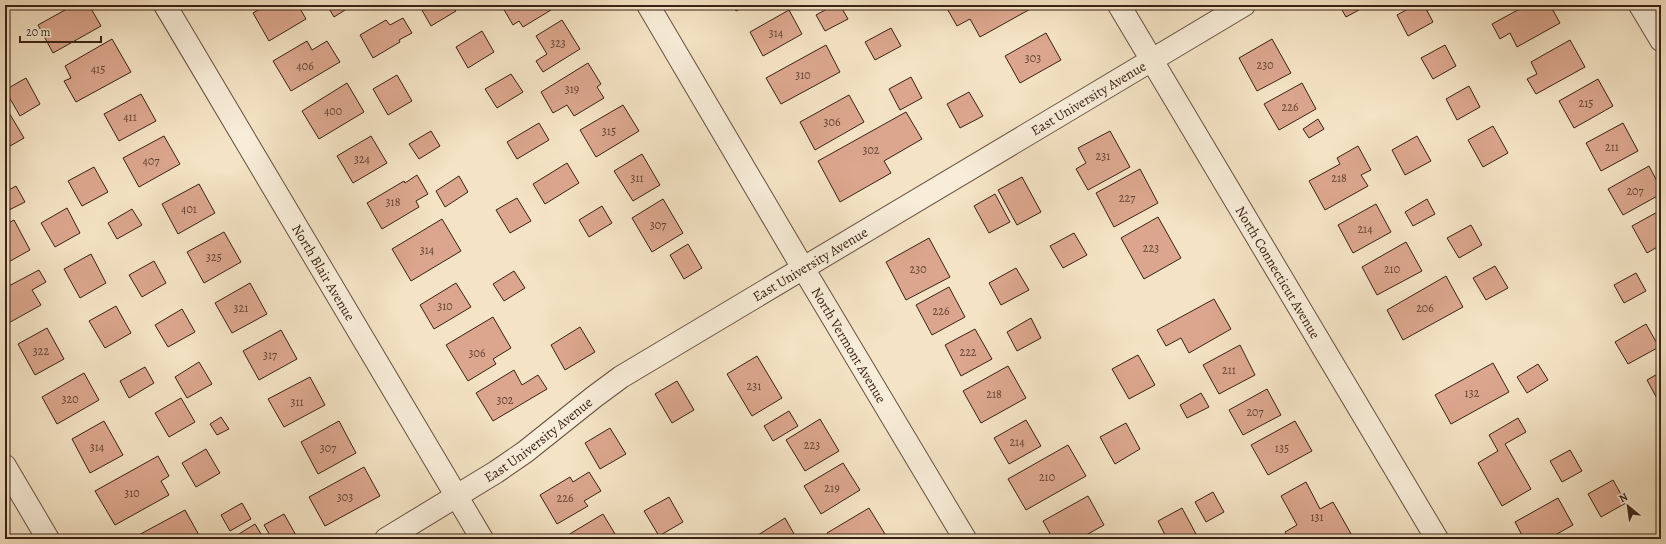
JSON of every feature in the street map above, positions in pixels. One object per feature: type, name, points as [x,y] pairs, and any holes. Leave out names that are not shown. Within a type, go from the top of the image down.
[{"type":"street","name":"North Blair Avenue","points":[[165,5],[482,539]]},
{"type":"street","name":"North Vermont Avenue","points":[[648,5],[965,539]]},
{"type":"street","name":"North Connecticut Avenue","points":[[1119,5],[1437,539]]},
{"type":"street","name":"East University Avenue","points":[[386,539],[525,452],[621,377],[1244,5]]},
{"type":"street","points":[[1640,5],[1661,40]]},
{"type":"street","points":[[5,466],[48,539]]},
{"type":"building","points":[[16,5],[26,5],[18,10]]},
{"type":"building","points":[[74,5],[89,5],[101,26],[53,53],[38,25]]},
{"type":"building","points":[[267,5],[298,5],[306,19],[269,41],[253,13]]},
{"type":"building","points":[[327,5],[353,5],[334,17]]},
{"type":"building","points":[[419,5],[452,5],[456,11],[431,26]]},
{"type":"building","points":[[508,5],[548,5],[551,10],[523,27],[519,21],[513,25],[503,8]]},
{"type":"building","points":[[733,5],[747,5],[736,11]]},
{"type":"building","points":[[834,5],[840,5],[848,19],[825,31],[816,15]]},
{"type":"building","points":[[945,5],[1033,5],[1034,7],[980,37],[970,19],[957,26]]},
{"type":"building","points":[[1339,5],[1368,5],[1346,17]]},
{"type":"building","points":[[1415,5],[1424,5],[1433,22],[1408,36],[1397,15]]},
{"type":"building","points":[[1527,5],[1550,5],[1560,23],[1517,47],[1510,33],[1500,39],[1492,24]]},
{"type":"building","points":[[789,10],[802,34],[763,56],[750,32]]},
{"type":"building","points":[[403,18],[412,33],[373,58],[360,35],[386,20],[390,25]]},
{"type":"building","points":[[562,20],[580,49],[543,72],[536,61],[547,54],[536,36]]},
{"type":"building","points":[[891,28],[901,46],[875,60],[865,42]]},
{"type":"building","points":[[482,31],[494,52],[468,68],[456,47]]},
{"type":"building","points":[[1046,33],[1061,60],[1020,83],[1005,56]]},
{"type":"building","points":[[112,39],[131,72],[76,102],[64,81],[71,78],[65,66]]},
{"type":"building","points":[[1272,39],[1291,73],[1257,91],[1239,58]]},
{"type":"building","points":[[1570,40],[1585,67],[1536,94],[1527,79],[1537,74],[1531,62]]},
{"type":"building","points":[[307,41],[312,50],[327,41],[340,62],[291,91],[273,61]]},
{"type":"building","points":[[826,45],[840,72],[781,104],[766,78]]},
{"type":"building","points":[[1445,45],[1456,66],[1433,79],[1421,58]]},
{"type":"building","points":[[588,63],[601,84],[597,87],[604,98],[574,116],[567,105],[553,113],[541,92]]},
{"type":"building","points":[[511,74],[523,92],[497,108],[485,89]]},
{"type":"building","points":[[397,75],[412,101],[388,115],[373,89]]},
{"type":"building","points":[[911,77],[922,98],[900,110],[889,89]]},
{"type":"building","points":[[26,78],[40,104],[20,116],[5,90]]},
{"type":"building","points":[[1598,79],[1613,106],[1574,128],[1559,101]]},
{"type":"building","points":[[347,83],[364,112],[319,139],[302,111]]},
{"type":"building","points":[[1302,83],[1316,109],[1279,130],[1264,104]]},
{"type":"building","points":[[1469,86],[1480,107],[1457,120],[1446,99]]},
{"type":"building","points":[[969,92],[983,116],[960,128],[947,104]]},
{"type":"building","points":[[141,94],[156,121],[119,141],[104,114]]},
{"type":"building","points":[[849,95],[864,122],[815,150],[800,122]]},
{"type":"building","points":[[623,105],[639,131],[596,157],[580,130]]},
{"type":"building","points":[[8,111],[24,138],[5,149],[5,113]]},
{"type":"building","points":[[906,112],[922,139],[884,161],[891,173],[840,202],[818,161]]},
{"type":"building","points":[[1318,119],[1324,129],[1309,138],[1303,129]]},
{"type":"building","points":[[539,123],[549,140],[517,159],[507,142]]},
{"type":"building","points":[[1623,123],[1638,151],[1601,171],[1586,143]]},
{"type":"building","points":[[1493,126],[1508,153],[1483,167],[1468,140]]},
{"type":"building","points":[[431,131],[440,146],[419,159],[409,144]]},
{"type":"building","points":[[1110,131],[1130,167],[1088,190],[1076,169],[1086,163],[1078,148]]},
{"type":"building","points":[[164,136],[180,164],[139,187],[123,158]]},
{"type":"building","points":[[371,136],[387,163],[353,183],[337,156]]},
{"type":"building","points":[[1417,136],[1431,161],[1405,175],[1392,150]]},
{"type":"building","points":[[1358,146],[1371,170],[1361,175],[1368,186],[1325,210],[1309,181],[1340,164],[1337,158]]},
{"type":"building","points":[[642,154],[660,185],[633,201],[614,171]]},
{"type":"building","points":[[567,163],[579,183],[545,204],[533,184]]},
{"type":"building","points":[[1649,166],[1661,189],[1661,194],[1623,215],[1608,189]]},
{"type":"building","points":[[94,167],[108,192],[82,206],[68,181]]},
{"type":"building","points":[[1140,169],[1158,203],[1114,227],[1096,193]]},
{"type":"building","points":[[417,175],[428,194],[416,201],[419,207],[382,229],[367,203]]},
{"type":"building","points":[[459,176],[468,192],[445,207],[436,191]]},
{"type":"building","points":[[1022,177],[1041,212],[1017,225],[998,190]]},
{"type":"building","points":[[199,184],[215,213],[178,234],[162,204]]},
{"type":"building","points":[[16,186],[25,202],[5,212],[5,192]]},
{"type":"building","points":[[995,194],[1010,222],[989,233],[974,206]]},
{"type":"building","points":[[517,198],[531,221],[510,233],[496,210]]},
{"type":"building","points":[[663,199],[683,233],[652,252],[632,218]]},
{"type":"building","points":[[1427,199],[1435,214],[1413,226],[1405,212]]},
{"type":"building","points":[[1376,204],[1391,232],[1353,253],[1338,225]]},
{"type":"building","points":[[602,206],[612,223],[589,237],[579,220]]},
{"type":"building","points":[[67,208],[80,233],[55,247],[41,223]]},
{"type":"building","points":[[132,209],[142,225],[117,239],[108,223]]},
{"type":"building","points":[[1661,210],[1661,245],[1647,253],[1632,226]]},
{"type":"building","points":[[1158,217],[1181,258],[1144,279],[1121,238]]},
{"type":"building","points":[[442,219],[461,251],[411,281],[392,249]]},
{"type":"building","points":[[14,220],[30,250],[5,264],[5,225]]},
{"type":"building","points":[[1471,225],[1482,245],[1459,258],[1447,238]]},
{"type":"building","points":[[224,232],[241,262],[204,283],[187,252]]},
{"type":"building","points":[[1074,233],[1087,255],[1063,268],[1050,246]]},
{"type":"building","points":[[929,238],[950,277],[906,300],[886,262]]},
{"type":"building","points":[[1406,242],[1422,271],[1377,295],[1362,267]]},
{"type":"building","points":[[688,244],[702,268],[684,279],[670,255]]},
{"type":"building","points":[[91,254],[106,283],[80,298],[64,269]]},
{"type":"building","points":[[154,261],[166,283],[142,297],[129,275]]},
{"type":"building","points":[[1495,266],[1508,288],[1486,300],[1473,278]]},
{"type":"building","points":[[1016,268],[1029,290],[1001,305],[989,283]]},
{"type":"building","points":[[39,270],[46,282],[32,290],[41,305],[5,325],[5,288]]},
{"type":"building","points":[[514,271],[525,288],[504,301],[493,284]]},
{"type":"building","points":[[1636,273],[1646,291],[1624,303],[1614,285]]},
{"type":"building","points":[[1446,276],[1463,307],[1403,340],[1387,310]]},
{"type":"building","points":[[250,283],[267,314],[232,333],[215,303]]},
{"type":"building","points":[[456,283],[471,307],[434,329],[420,305]]},
{"type":"building","points":[[949,287],[965,317],[932,335],[916,305]]},
{"type":"building","points":[[1214,299],[1231,329],[1189,353],[1181,338],[1166,346],[1157,330]]},
{"type":"building","points":[[116,306],[131,333],[105,348],[89,321]]},
{"type":"building","points":[[182,309],[195,332],[168,347],[155,325]]},
{"type":"building","points":[[493,317],[511,348],[493,359],[496,364],[468,381],[446,345]]},
{"type":"building","points":[[1031,318],[1041,338],[1017,351],[1007,332]]},
{"type":"building","points":[[1646,324],[1659,347],[1628,364],[1615,342]]},
{"type":"building","points":[[580,327],[595,352],[565,370],[551,345]]},
{"type":"building","points":[[47,328],[64,359],[35,375],[18,344]]},
{"type":"building","points":[[975,329],[992,359],[961,376],[945,345]]},
{"type":"building","points":[[281,330],[297,359],[259,380],[243,351]]},
{"type":"building","points":[[1240,345],[1255,375],[1219,394],[1203,365]]},
{"type":"building","points":[[1138,355],[1155,385],[1129,399],[1112,369]]},
{"type":"building","points":[[757,356],[782,398],[752,416],[727,374]]},
{"type":"building","points":[[199,362],[212,384],[187,398],[175,377]]},
{"type":"building","points":[[1493,363],[1509,392],[1451,424],[1435,395]]},
{"type":"building","points":[[1538,364],[1548,380],[1527,393],[1517,377]]},
{"type":"building","points":[[1008,366],[1026,398],[981,423],[963,391]]},
{"type":"building","points":[[145,367],[154,383],[129,398],[120,381]]},
{"type":"building","points":[[514,370],[522,385],[538,375],[547,389],[493,421],[476,393]]},
{"type":"building","points":[[1661,372],[1661,403],[1660,404],[1647,380]]},
{"type":"building","points":[[84,373],[99,400],[57,424],[42,397]]},
{"type":"building","points":[[310,377],[325,405],[284,427],[268,399]]},
{"type":"building","points":[[677,381],[694,410],[672,423],[655,394]]},
{"type":"building","points":[[1267,389],[1281,415],[1243,435],[1229,410]]},
{"type":"building","points":[[1201,393],[1209,407],[1187,418],[1180,405]]},
{"type":"building","points":[[181,398],[195,422],[169,437],[155,413]]},
{"type":"building","points":[[789,411],[798,426],[773,441],[764,426]]},
{"type":"building","points":[[221,417],[229,429],[217,435],[210,424]]},
{"type":"building","points":[[1518,418],[1526,432],[1505,444],[1531,489],[1502,506],[1478,463],[1498,451],[1489,435]]},
{"type":"building","points":[[820,419],[839,451],[805,471],[786,440]]},
{"type":"building","points":[[1026,420],[1041,446],[1009,464],[994,438]]},
{"type":"building","points":[[104,421],[123,455],[90,473],[72,439]]},
{"type":"building","points":[[339,421],[356,453],[318,474],[301,442]]},
{"type":"building","points":[[1295,421],[1312,451],[1268,475],[1251,445]]},
{"type":"building","points":[[1126,423],[1140,449],[1115,464],[1100,437]]},
{"type":"building","points":[[610,428],[626,454],[600,469],[585,443]]},
{"type":"building","points":[[1068,445],[1086,476],[1026,510],[1008,479]]},
{"type":"building","points":[[206,449],[220,473],[196,487],[182,463]]},
{"type":"building","points":[[1570,450],[1582,471],[1562,482],[1550,461]]},
{"type":"building","points":[[158,456],[169,476],[161,481],[169,495],[115,525],[95,491]]},
{"type":"building","points":[[843,463],[860,490],[821,514],[804,486]]},
{"type":"building","points":[[364,467],[380,496],[325,526],[309,497]]},
{"type":"building","points":[[589,472],[601,491],[584,501],[588,506],[557,524],[540,495],[570,477],[573,482]]},
{"type":"building","points":[[1613,480],[1626,503],[1601,517],[1588,494]]},
{"type":"building","points":[[1306,482],[1320,509],[1333,502],[1354,539],[1289,539],[1285,532],[1297,525],[1281,496]]},
{"type":"building","points":[[1213,492],[1224,512],[1206,522],[1195,502]]},
{"type":"building","points":[[1088,496],[1104,525],[1079,539],[1053,539],[1043,521]]},
{"type":"building","points":[[669,497],[683,522],[659,536],[644,511]]},
{"type":"building","points":[[1558,498],[1573,525],[1548,539],[1524,539],[1515,522]]},
{"type":"building","points":[[242,503],[251,519],[230,531],[221,515]]},
{"type":"building","points":[[869,508],[885,534],[876,539],[830,539],[827,533]]},
{"type":"building","points":[[1182,508],[1196,534],[1188,539],[1167,539],[1158,521]]},
{"type":"building","points":[[185,510],[200,537],[197,539],[135,539],[135,537]]},
{"type":"building","points":[[284,514],[297,537],[293,539],[272,539],[264,525]]},
{"type":"building","points":[[603,514],[618,539],[570,539],[568,535]]},
{"type":"building","points":[[785,518],[797,539],[761,539],[758,535]]},
{"type":"building","points":[[255,524],[264,539],[241,539],[239,534]]}]
